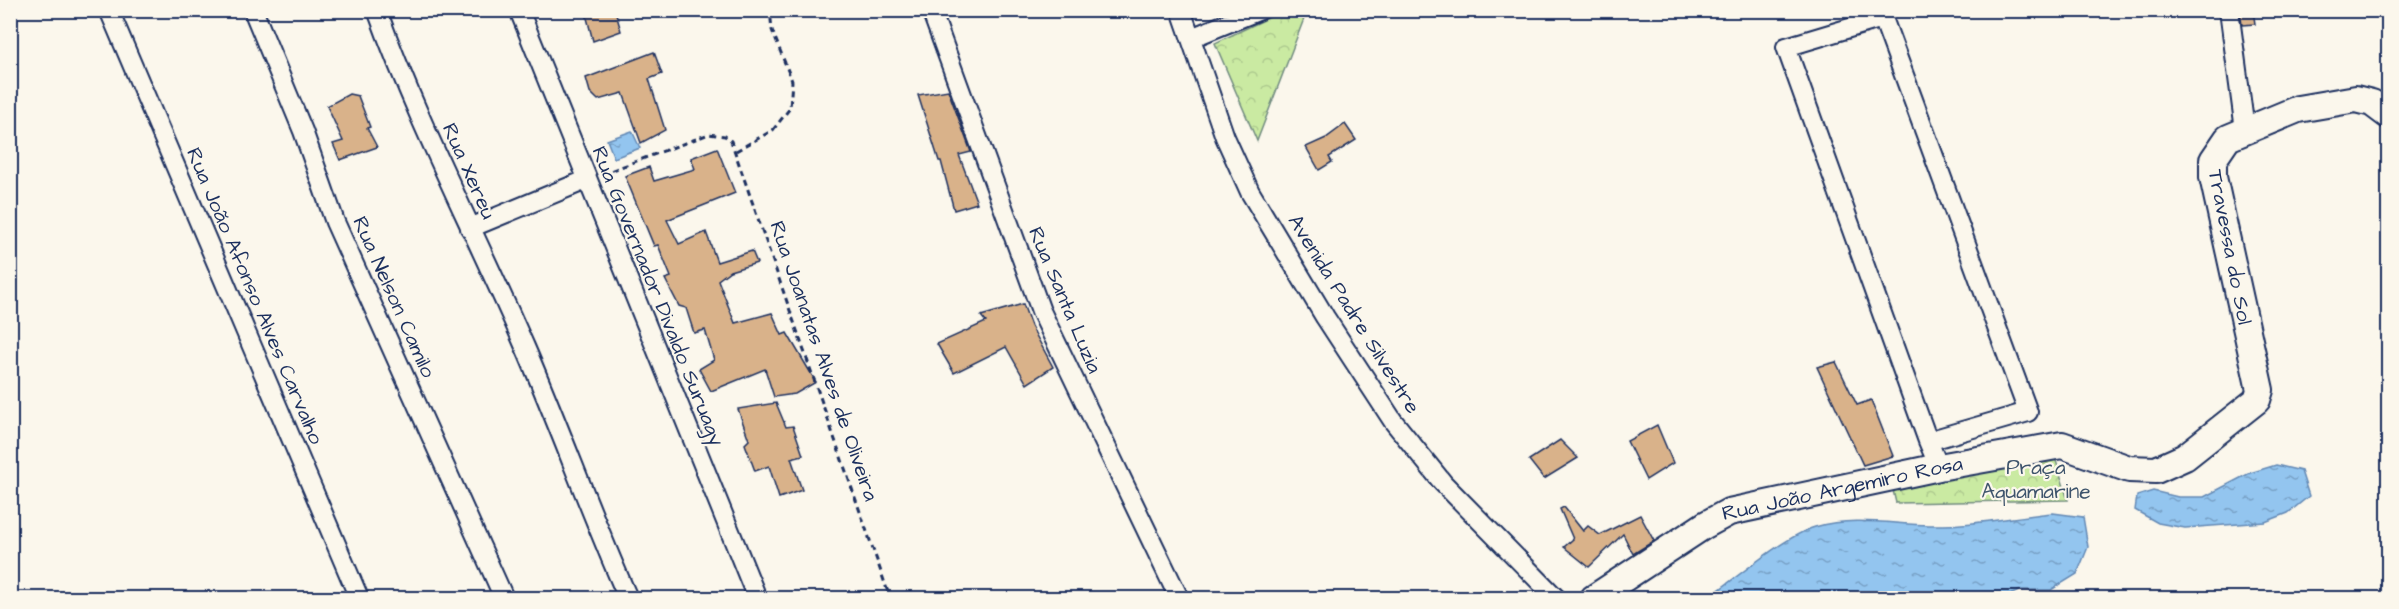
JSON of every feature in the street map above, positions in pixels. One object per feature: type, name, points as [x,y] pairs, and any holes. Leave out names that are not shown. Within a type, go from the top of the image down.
[{"type":"street","name":"Rua João Afonso Alves Carvalho","points":[[109,10],[359,598]]},
{"type":"street","name":"Rua Nelson Camilo","points":[[253,10],[303,131],[335,222],[504,598]]},
{"type":"street","name":"Rua Xereu","points":[[377,10],[397,66],[525,347],[595,523],[628,598]]},
{"type":"street","name":"Rua Governador Divaldo Suruagy","points":[[519,10],[757,598]]},
{"type":"street","name":"Rua Santa Luzia","points":[[931,10],[1041,312],[1179,598]]},
{"type":"street","name":"Avenida Padre Silvestre","points":[[1181,10],[1225,137],[1250,192],[1325,316],[1393,422],[1443,483],[1556,598]]},
{"type":"street","points":[[1191,38],[1260,10]]},
{"type":"street","points":[[2229,10],[2245,130]]},
{"type":"street","points":[[1928,441],[2028,412],[1883,18],[1786,47],[1928,441],[1939,467]]},
{"type":"street","name":"Travessa do Sol","points":[[2260,390],[2213,177],[2213,160],[2228,138],[2298,109],[2356,99],[2372,103],[2388,115]]},
{"type":"street","points":[[470,228],[586,180]]},
{"type":"street","name":"Rua João Argemiro Rosa","points":[[1594,598],[1704,525],[1730,512],[1939,467],[2062,445],[2129,469],[2156,470],[2185,457],[2257,400],[2260,390]]},
{"type":"path","points":[[736,151],[773,130],[790,108],[792,81],[772,30],[770,10]]},
{"type":"path","name":"Rua Joanatas Alves de Oliveira","points":[[586,180],[709,134],[725,136],[731,141],[890,598]]},
{"type":"green space","points":[[1283,11],[1307,11],[1257,141],[1215,43]]},
{"type":"green space","name":"Praça Aquamarine","points":[[2054,454],[2068,500],[1896,503],[1892,486]]},
{"type":"water","points":[[632,131],[640,148],[614,158],[607,140]]},
{"type":"water","points":[[2276,465],[2301,471],[2309,496],[2288,513],[2265,522],[2185,528],[2158,523],[2135,510],[2137,496],[2153,491],[2178,497],[2204,497],[2250,473]]},
{"type":"water","points":[[2053,513],[2083,517],[2088,547],[2077,574],[2051,590],[2021,590],[2003,598],[1708,598],[1775,548],[1815,527],[1858,521],[1929,525],[1960,524]]},
{"type":"building","points":[[585,10],[615,10],[621,31],[593,41]]},
{"type":"building","points":[[2240,10],[2253,10],[2255,24],[2242,25]]},
{"type":"building","points":[[654,52],[662,74],[649,79],[665,130],[641,143],[623,93],[598,100],[590,92],[586,78]]},
{"type":"building","points":[[948,90],[971,152],[959,155],[977,203],[954,210],[941,161],[939,161],[918,95]]},
{"type":"building","points":[[349,94],[358,96],[370,127],[367,128],[377,147],[340,160],[333,144],[343,141],[327,106]]},
{"type":"building","points":[[1345,124],[1356,140],[1329,157],[1332,162],[1319,170],[1306,147],[1326,138]]},
{"type":"building","points":[[717,148],[735,193],[667,220],[679,244],[706,232],[717,262],[752,251],[757,263],[730,271],[718,280],[735,323],[772,313],[782,335],[787,333],[816,382],[795,394],[774,397],[765,369],[711,391],[699,369],[714,360],[705,330],[694,333],[686,308],[679,306],[665,279],[671,277],[658,245],[654,246],[625,176],[649,167],[654,181],[695,169],[691,158]]},
{"type":"building","points":[[1023,304],[1031,326],[1053,367],[1027,384],[1006,347],[954,373],[937,344],[986,322],[981,316]]},
{"type":"building","points":[[1836,362],[1857,405],[1871,400],[1893,456],[1863,465],[1817,367]]},
{"type":"building","points":[[776,403],[786,427],[793,426],[803,455],[791,458],[802,490],[779,498],[769,466],[755,471],[745,444],[749,440],[738,409]]},
{"type":"building","points":[[1657,425],[1673,463],[1646,480],[1627,441]]},
{"type":"building","points":[[1560,440],[1578,458],[1544,479],[1529,460]]},
{"type":"building","points":[[1564,507],[1583,531],[1588,526],[1600,535],[1640,515],[1654,541],[1633,554],[1623,534],[1589,567],[1564,547],[1573,539],[1560,509]]}]
